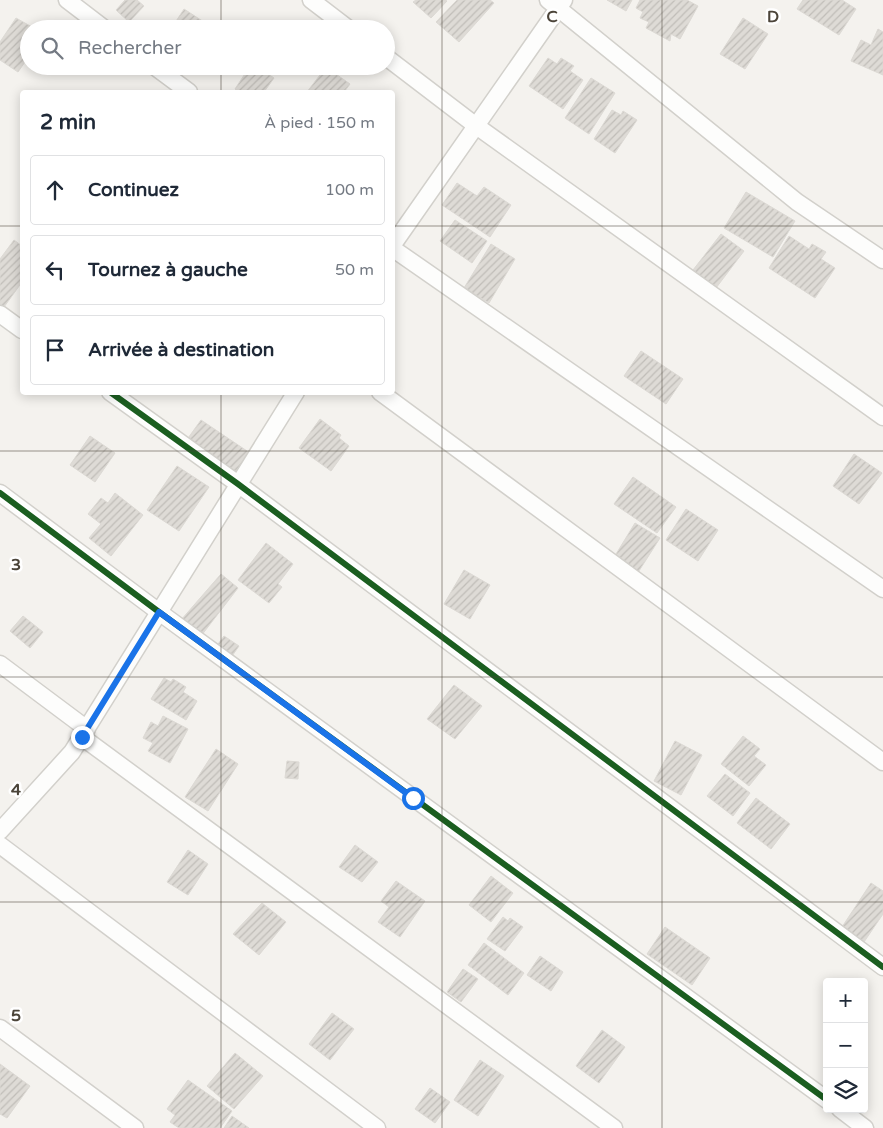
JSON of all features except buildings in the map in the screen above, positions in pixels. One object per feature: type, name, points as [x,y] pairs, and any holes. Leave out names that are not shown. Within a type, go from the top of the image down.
[{"type":"street","points":[[68,0],[94,20]]},
{"type":"street","points":[[311,0],[337,20]]},
{"type":"street","points":[[395,243],[557,3],[797,202],[883,260]]},
{"type":"street","points":[[395,64],[475,125],[883,417]]},
{"type":"street","points":[[166,75],[186,90]]},
{"type":"street","points":[[395,249],[883,589]]},
{"type":"street","points":[[0,314],[20,329]]},
{"type":"street","points":[[114,395],[238,484],[883,967]]},
{"type":"street","points":[[0,831],[72,752],[294,395]]},
{"type":"street","points":[[384,395],[883,762]]},
{"type":"street","points":[[0,494],[823,1097]]},
{"type":"street","points":[[0,664],[84,733],[614,1128]]},
{"type":"street","points":[[0,845],[377,1128]]},
{"type":"street","points":[[0,1028],[135,1128]]},
{"type":"street","points":[[845,1113],[865,1128]]},
{"type":"cycle path","points":[[114,395],[238,484],[883,967]]},
{"type":"cycle path","points":[[0,493],[159,612],[823,1097]]},
{"type":"route","points":[[82,737],[159,612],[413,798]]}]
